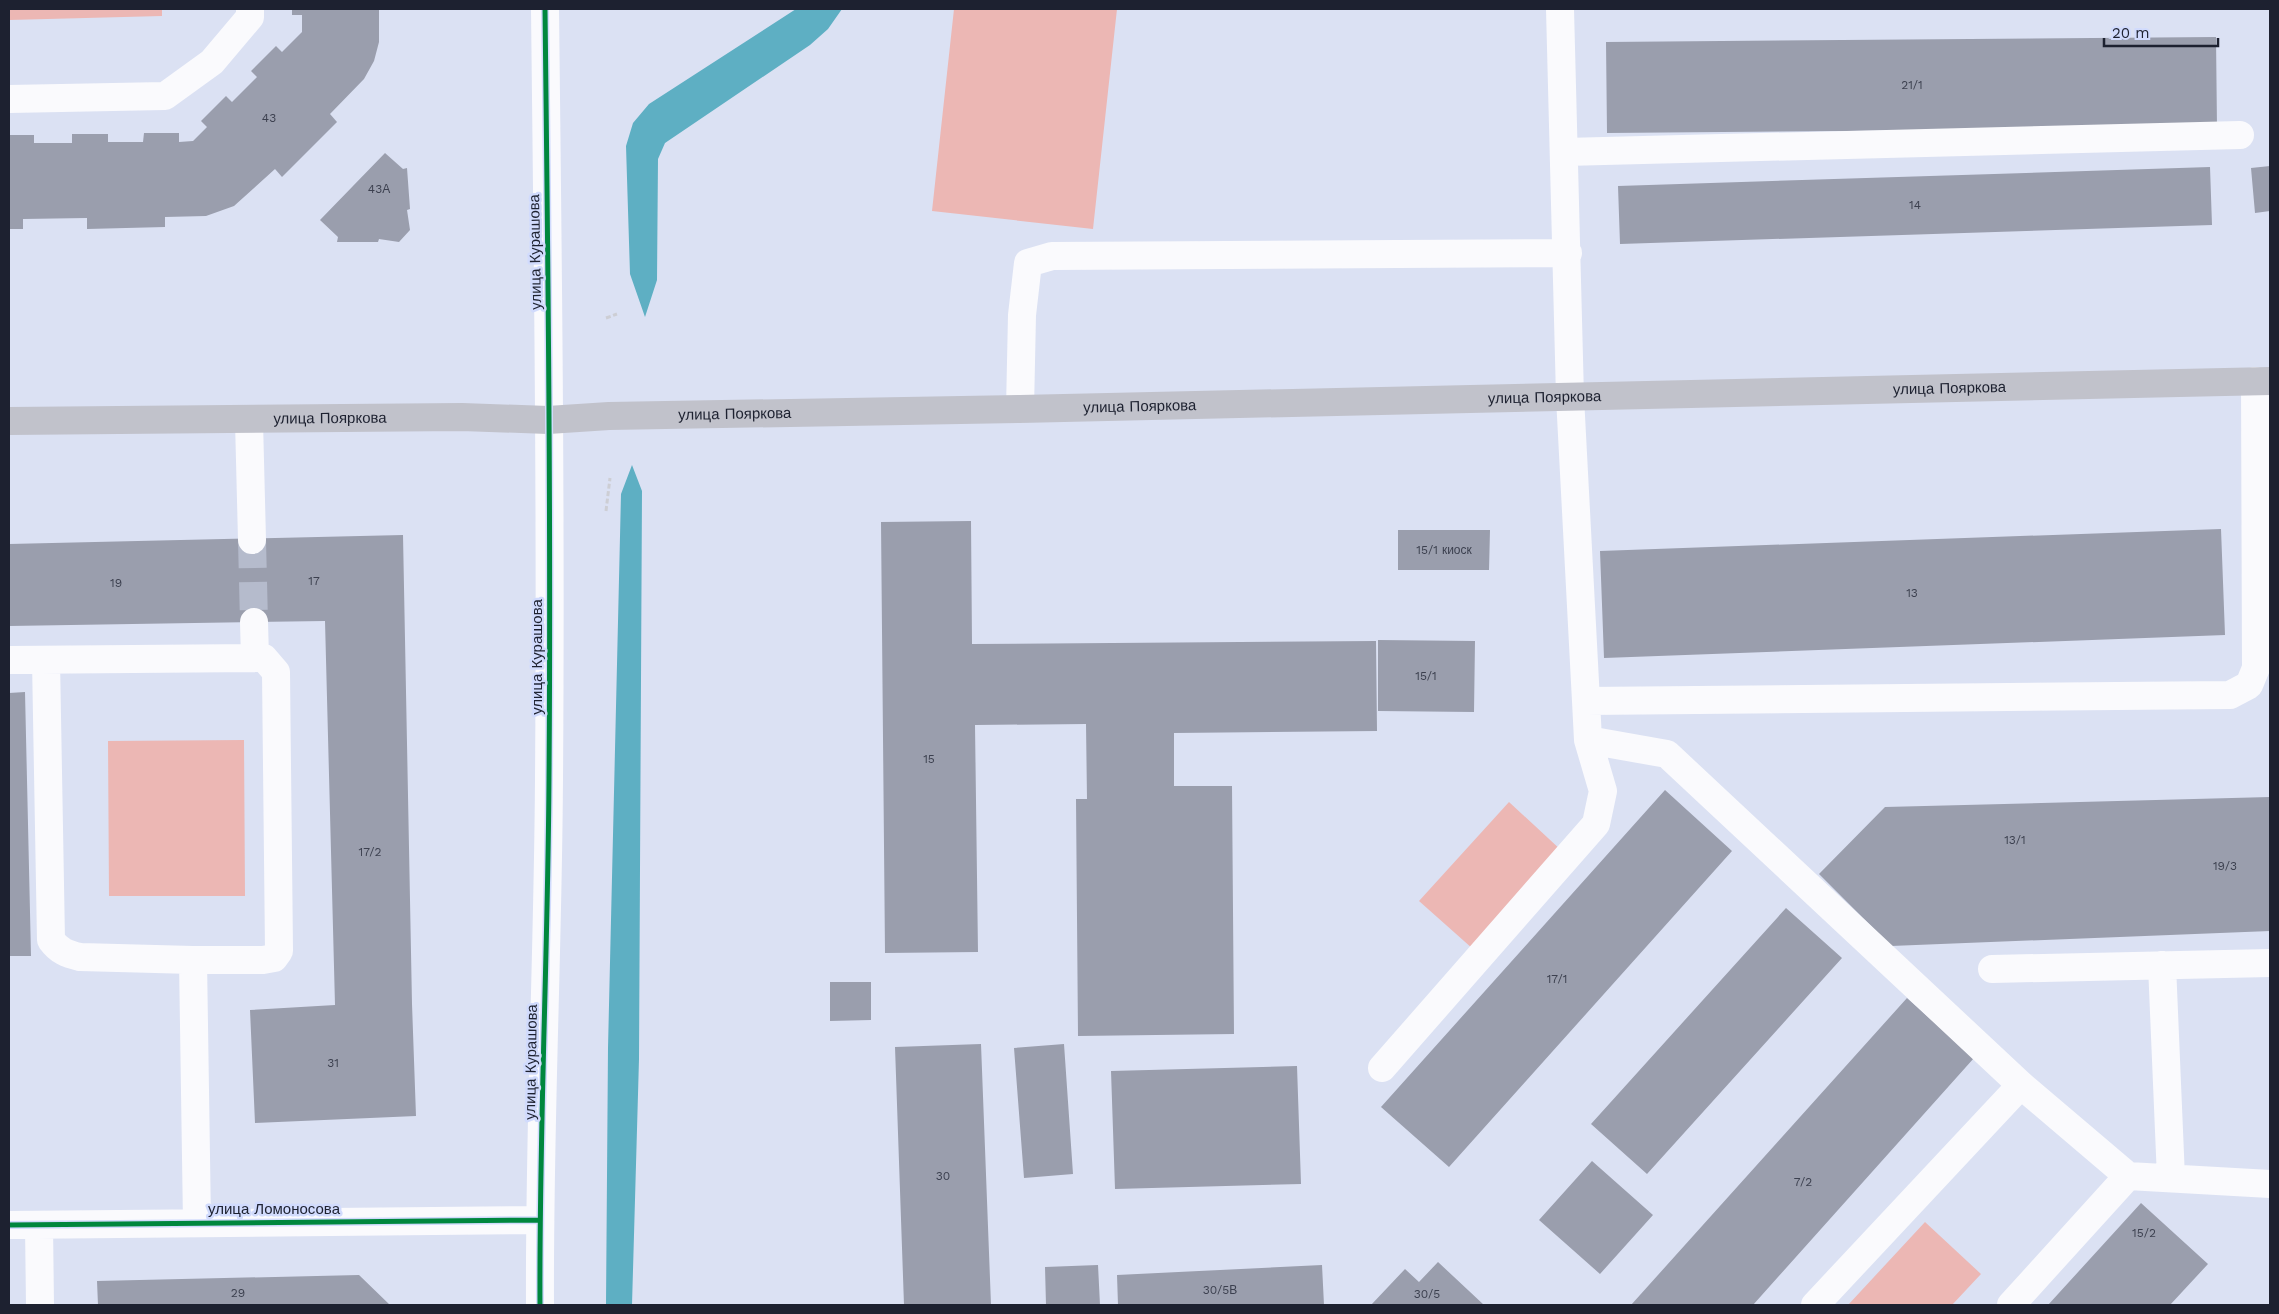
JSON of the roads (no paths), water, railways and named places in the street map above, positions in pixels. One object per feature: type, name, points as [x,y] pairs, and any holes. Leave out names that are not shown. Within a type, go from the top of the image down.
[{"type":"main road","name":"улица Пояркова","points":[[9,422],[462,418],[548,420],[609,416],[1020,410],[2263,381]]},
{"type":"street","points":[[9,99],[165,96],[212,62],[250,17],[250,9]]},
{"type":"street","name":"улица Курашова","points":[[540,1305],[549,780],[545,9]]},
{"type":"street","points":[[1382,1068],[1596,824],[1603,791],[1588,740],[1570,397],[1568,252],[1560,9]]},
{"type":"street","points":[[1565,152],[2240,135]]},
{"type":"street","points":[[1020,410],[1022,314],[1028,263],[1052,256],[1568,252]]},
{"type":"street","points":[[1586,700],[2230,695],[2249,685],[2256,668],[2263,381]]},
{"type":"street","points":[[249,421],[252,540]]},
{"type":"street","points":[[254,622],[255,658]]},
{"type":"street","points":[[9,660],[264,658],[276,672],[279,951],[274,958],[262,960],[193,960],[80,958],[67,954],[57,948],[52,940],[46,660]]},
{"type":"street","points":[[1588,740],[1666,754],[2021,1086],[2128,1176],[2270,1184]]},
{"type":"street","points":[[193,960],[197,1222]]},
{"type":"street","points":[[1992,968],[2270,963]]},
{"type":"street","points":[[2162,965],[2170,1178]]},
{"type":"street","points":[[1815,1305],[2021,1086]]},
{"type":"street","points":[[2011,1305],[2128,1176]]},
{"type":"street","name":"улица Ломоносова","points":[[9,1225],[540,1220]]},
{"type":"street","points":[[39,1225],[40,1305]]},
{"type":"water","points":[[796,9],[842,9],[828,29],[810,45],[665,143],[658,159],[657,280],[645,317],[630,274],[626,146],[633,123],[649,104]]},
{"type":"water","points":[[632,465],[642,491],[639,1059],[632,1305],[606,1305],[608,1048],[621,494]]},
{"type":"tunnel","points":[[252,540],[254,622]]}]
